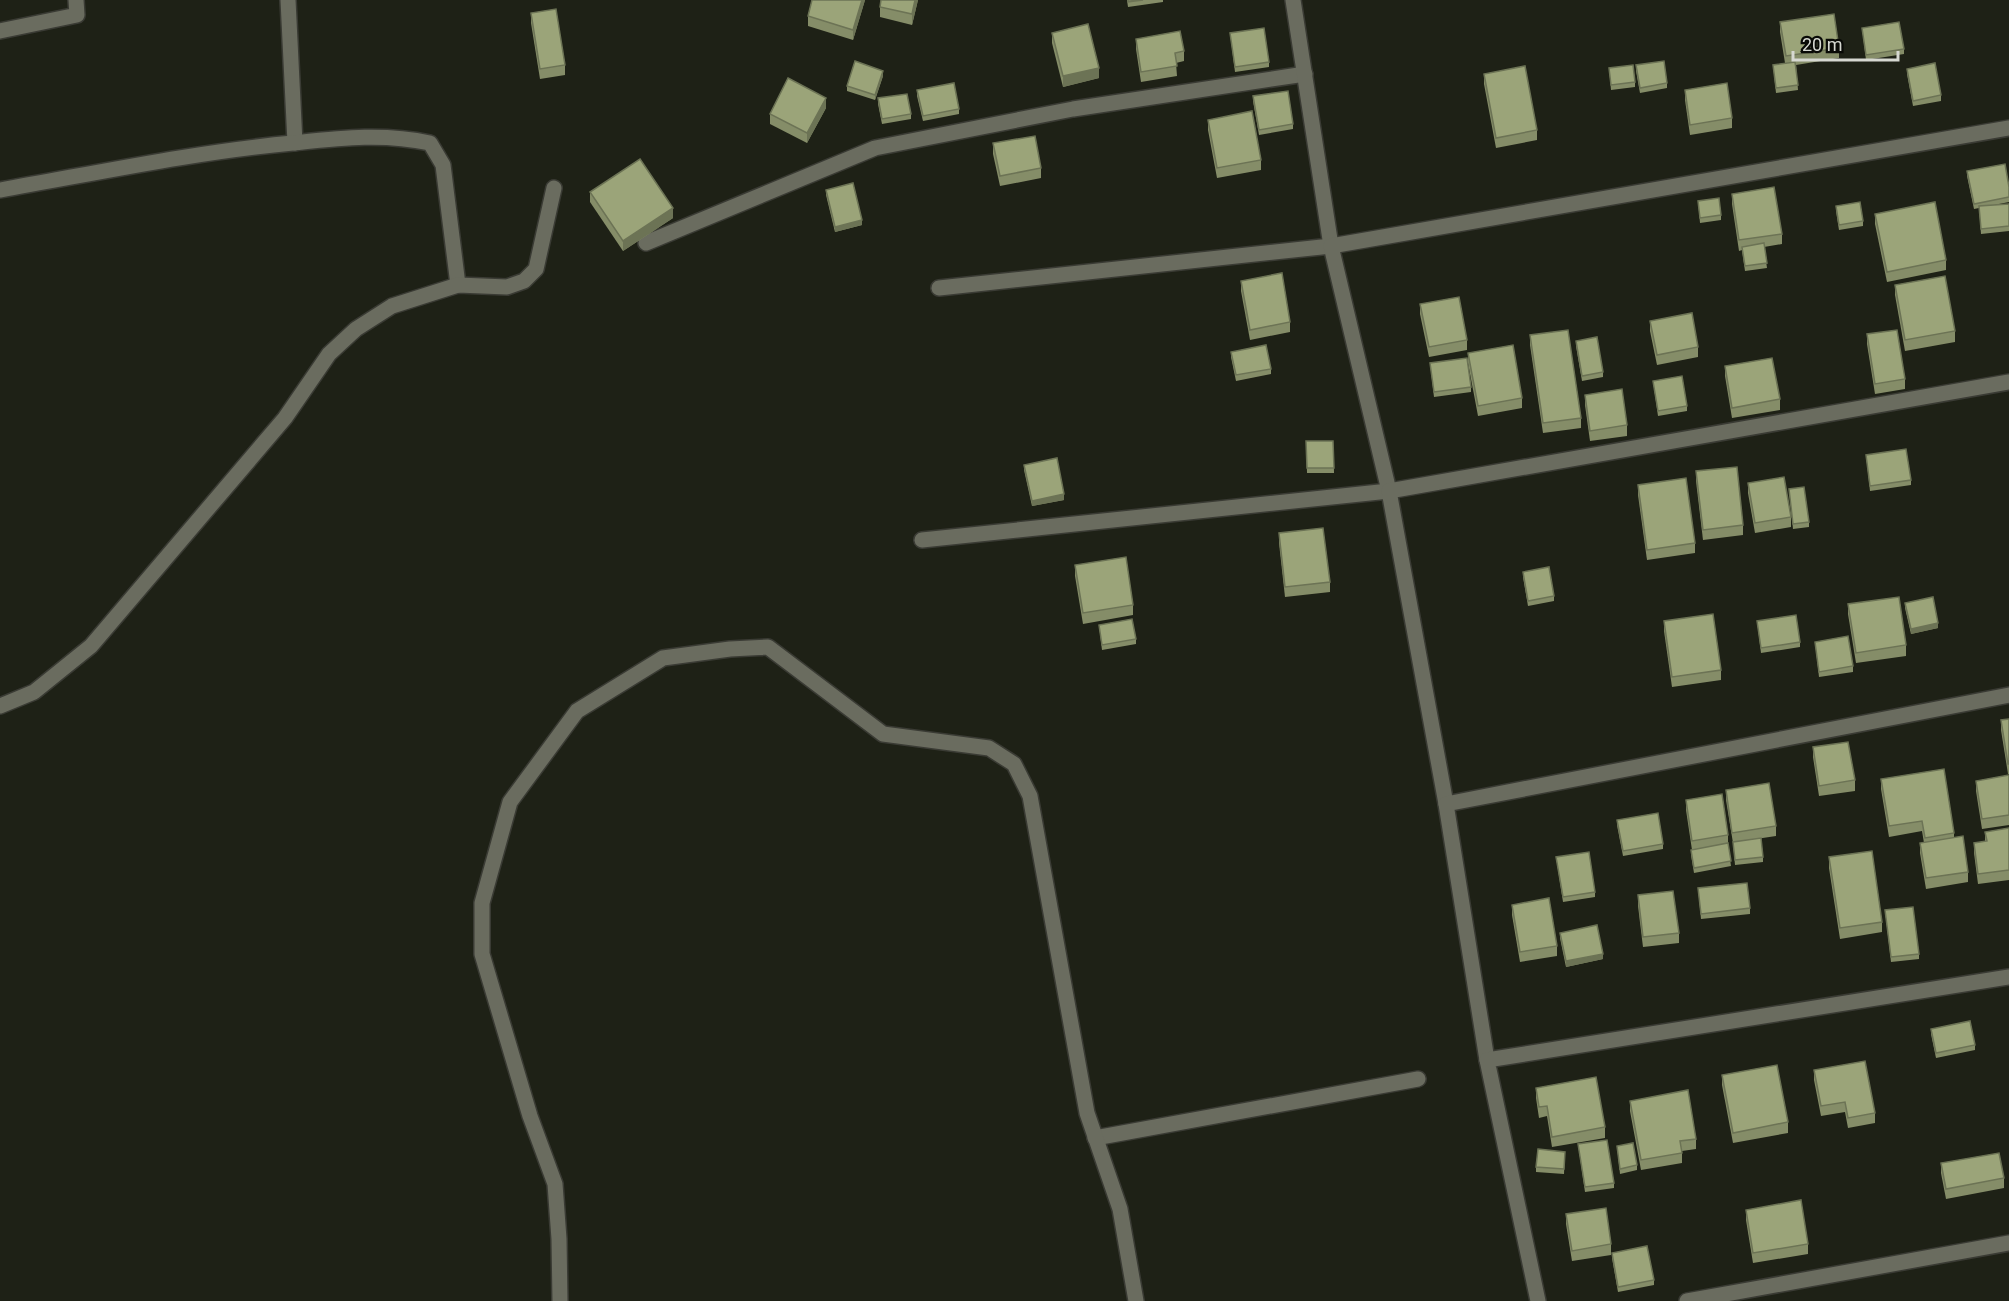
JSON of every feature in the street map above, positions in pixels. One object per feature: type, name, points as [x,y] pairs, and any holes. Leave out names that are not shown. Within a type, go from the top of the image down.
[{"type":"street","points":[[0,31],[77,15],[76,0]]},
{"type":"street","points":[[288,0],[295,143]]},
{"type":"street","points":[[1293,0],[1331,246],[1389,491],[1446,804],[1487,1060],[1538,1301]]},
{"type":"street","points":[[646,243],[874,148],[1073,109],[1305,74]]},
{"type":"street","points":[[939,288],[1331,246],[2009,128]]},
{"type":"street","points":[[0,190],[249,147],[363,136],[407,138],[430,143],[443,165],[458,285]]},
{"type":"street","points":[[0,706],[34,693],[92,646],[285,418],[330,354],[356,329],[392,306],[458,285],[507,287],[524,281],[536,269],[554,188]]},
{"type":"street","points":[[922,540],[1389,491],[2009,382]]},
{"type":"street","points":[[560,1301],[560,1239],[555,1184],[530,1116],[482,954],[482,903],[510,802],[577,711],[663,658],[730,649],[768,647],[883,734],[988,748],[1014,764],[1030,796],[1087,1113],[1120,1209],[1136,1301]]},
{"type":"street","points":[[1446,804],[2009,695]]},
{"type":"street","points":[[1487,1060],[2009,977]]},
{"type":"street","points":[[1095,1138],[1418,1079]]},
{"type":"street","points":[[1687,1301],[2009,1243]]},
{"type":"building","points":[[812,0],[862,0],[853,30],[808,16]]},
{"type":"building","points":[[881,0],[915,0],[912,14],[880,7]]},
{"type":"building","points":[[556,9],[565,65],[540,69],[531,13]]},
{"type":"building","points":[[1834,14],[1839,48],[1786,56],[1780,22]]},
{"type":"building","points":[[1899,22],[1904,49],[1866,55],[1862,28]]},
{"type":"building","points":[[1088,24],[1099,68],[1063,76],[1052,33]]},
{"type":"building","points":[[1264,28],[1269,62],[1235,67],[1230,33]]},
{"type":"building","points":[[1180,31],[1184,51],[1175,53],[1177,66],[1141,72],[1136,39]]},
{"type":"building","points":[[855,61],[883,71],[875,95],[847,86]]},
{"type":"building","points":[[1664,61],[1667,83],[1640,88],[1636,65]]},
{"type":"building","points":[[1795,62],[1798,85],[1776,88],[1773,65]]},
{"type":"building","points":[[1935,63],[1941,95],[1913,101],[1907,69]]},
{"type":"building","points":[[1633,65],[1635,82],[1611,85],[1609,68]]},
{"type":"building","points":[[1525,66],[1537,130],[1496,138],[1484,74]]},
{"type":"building","points":[[788,78],[826,98],[807,133],[770,114]]},
{"type":"building","points":[[954,83],[959,109],[923,116],[917,90]]},
{"type":"building","points":[[1727,83],[1732,118],[1690,125],[1685,90]]},
{"type":"building","points":[[1288,91],[1293,124],[1259,130],[1253,96]]},
{"type":"building","points":[[907,94],[911,114],[882,119],[878,98]]},
{"type":"building","points":[[1252,111],[1261,160],[1217,168],[1208,120]]},
{"type":"building","points":[[1035,136],[1041,168],[1000,176],[993,143]]},
{"type":"building","points":[[640,159],[673,208],[623,241],[590,192]]},
{"type":"building","points":[[2005,164],[2009,197],[1974,204],[1967,171]]},
{"type":"building","points":[[853,183],[862,220],[835,227],[826,190]]},
{"type":"building","points":[[1774,187],[1782,234],[1739,240],[1732,194]]},
{"type":"building","points":[[1719,198],[1721,215],[1700,218],[1698,201]]},
{"type":"building","points":[[1860,202],[1863,221],[1839,225],[1836,206]]},
{"type":"building","points":[[1935,202],[1946,260],[1887,272],[1875,214]]},
{"type":"building","points":[[2009,204],[2009,226],[1981,229],[1979,206]]},
{"type":"building","points":[[1764,243],[1767,263],[1745,266],[1742,247]]},
{"type":"building","points":[[1282,273],[1290,322],[1250,330],[1241,281]]},
{"type":"building","points":[[1945,276],[1955,331],[1905,340],[1895,285]]},
{"type":"building","points":[[1459,297],[1467,340],[1429,347],[1420,304]]},
{"type":"building","points":[[1692,313],[1698,347],[1657,355],[1650,321]]},
{"type":"building","points":[[1568,330],[1581,418],[1543,423],[1530,335]]},
{"type":"building","points":[[1897,330],[1905,379],[1875,384],[1867,334]]},
{"type":"building","points":[[1597,337],[1603,372],[1582,376],[1576,341]]},
{"type":"building","points":[[1266,345],[1271,369],[1236,375],[1231,352]]},
{"type":"building","points":[[1513,345],[1522,398],[1478,406],[1468,353]]},
{"type":"building","points":[[1467,358],[1471,387],[1434,392],[1430,363]]},
{"type":"building","points":[[1772,358],[1780,399],[1732,408],[1725,366]]},
{"type":"building","points":[[1682,376],[1687,406],[1658,411],[1653,381]]},
{"type":"building","points":[[1622,389],[1627,425],[1590,431],[1585,395]]},
{"type":"building","points":[[1306,441],[1333,441],[1334,468],[1307,468]]},
{"type":"building","points":[[1906,449],[1911,480],[1870,486],[1866,455]]},
{"type":"building","points":[[1057,458],[1064,494],[1032,501],[1024,465]]},
{"type":"building","points":[[1737,467],[1743,525],[1703,530],[1696,471]]},
{"type":"building","points":[[1784,477],[1791,517],[1755,523],[1748,483]]},
{"type":"building","points":[[1686,478],[1695,543],[1647,550],[1638,485]]},
{"type":"building","points":[[1804,487],[1809,522],[1793,524],[1789,489]]},
{"type":"building","points":[[1323,528],[1330,582],[1285,587],[1279,533]]},
{"type":"building","points":[[1126,557],[1133,605],[1083,613],[1075,565]]},
{"type":"building","points":[[1549,567],[1554,596],[1528,601],[1523,572]]},
{"type":"building","points":[[1899,597],[1906,645],[1856,653],[1848,604]]},
{"type":"building","points":[[1933,597],[1938,623],[1911,629],[1905,603]]},
{"type":"building","points":[[1713,614],[1721,670],[1672,677],[1664,621]]},
{"type":"building","points":[[1796,615],[1800,642],[1761,648],[1757,621]]},
{"type":"building","points":[[1132,619],[1136,639],[1102,645],[1099,625]]},
{"type":"building","points":[[1848,636],[1853,666],[1819,672],[1815,642]]},
{"type":"building","points":[[2009,719],[2009,764],[2008,764],[2001,720]]},
{"type":"building","points":[[1848,742],[1855,780],[1819,786],[1813,747]]},
{"type":"building","points":[[1944,769],[1954,833],[1925,838],[1922,821],[1889,826],[1881,779]]},
{"type":"building","points":[[2009,775],[2009,815],[1982,819],[1976,781]]},
{"type":"building","points":[[1769,783],[1776,826],[1732,833],[1726,790]]},
{"type":"building","points":[[1722,794],[1728,835],[1692,841],[1686,800]]},
{"type":"building","points":[[1658,813],[1663,844],[1623,851],[1617,820]]},
{"type":"building","points":[[2009,828],[2009,870],[1978,874],[1974,843],[1987,841],[1985,832]]},
{"type":"building","points":[[1963,836],[1968,872],[1926,878],[1920,843]]},
{"type":"building","points":[[1761,838],[1763,857],[1735,860],[1733,842]]},
{"type":"building","points":[[1728,843],[1731,861],[1694,868],[1691,850]]},
{"type":"building","points":[[1872,851],[1882,922],[1840,928],[1829,857]]},
{"type":"building","points":[[1589,852],[1595,892],[1563,897],[1556,857]]},
{"type":"building","points":[[1747,883],[1750,908],[1701,914],[1698,888]]},
{"type":"building","points":[[1673,891],[1679,933],[1643,937],[1638,895]]},
{"type":"building","points":[[1549,898],[1557,946],[1520,952],[1512,905]]},
{"type":"building","points":[[1913,907],[1919,954],[1891,957],[1885,910]]},
{"type":"building","points":[[1597,925],[1603,954],[1566,961],[1560,933]]},
{"type":"building","points":[[1970,1021],[1975,1045],[1936,1053],[1931,1029]]},
{"type":"building","points":[[1865,1061],[1875,1113],[1848,1118],[1845,1102],[1821,1106],[1814,1070]]},
{"type":"building","points":[[1777,1065],[1788,1122],[1733,1133],[1722,1075]]},
{"type":"building","points":[[1596,1077],[1605,1127],[1552,1137],[1547,1106],[1539,1107],[1536,1088]]},
{"type":"building","points":[[1688,1090],[1696,1139],[1680,1141],[1682,1153],[1641,1160],[1630,1101]]},
{"type":"building","points":[[1607,1140],[1614,1183],[1585,1187],[1578,1144]]},
{"type":"building","points":[[1633,1143],[1637,1165],[1620,1169],[1617,1146]]},
{"type":"building","points":[[1538,1149],[1565,1152],[1564,1169],[1536,1167]]},
{"type":"building","points":[[1999,1153],[2004,1178],[1946,1189],[1941,1163]]},
{"type":"building","points":[[1801,1200],[1808,1244],[1753,1253],[1746,1210]]},
{"type":"building","points":[[1606,1208],[1611,1244],[1572,1251],[1566,1214]]},
{"type":"building","points":[[1647,1246],[1654,1280],[1618,1287],[1612,1253]]}]
